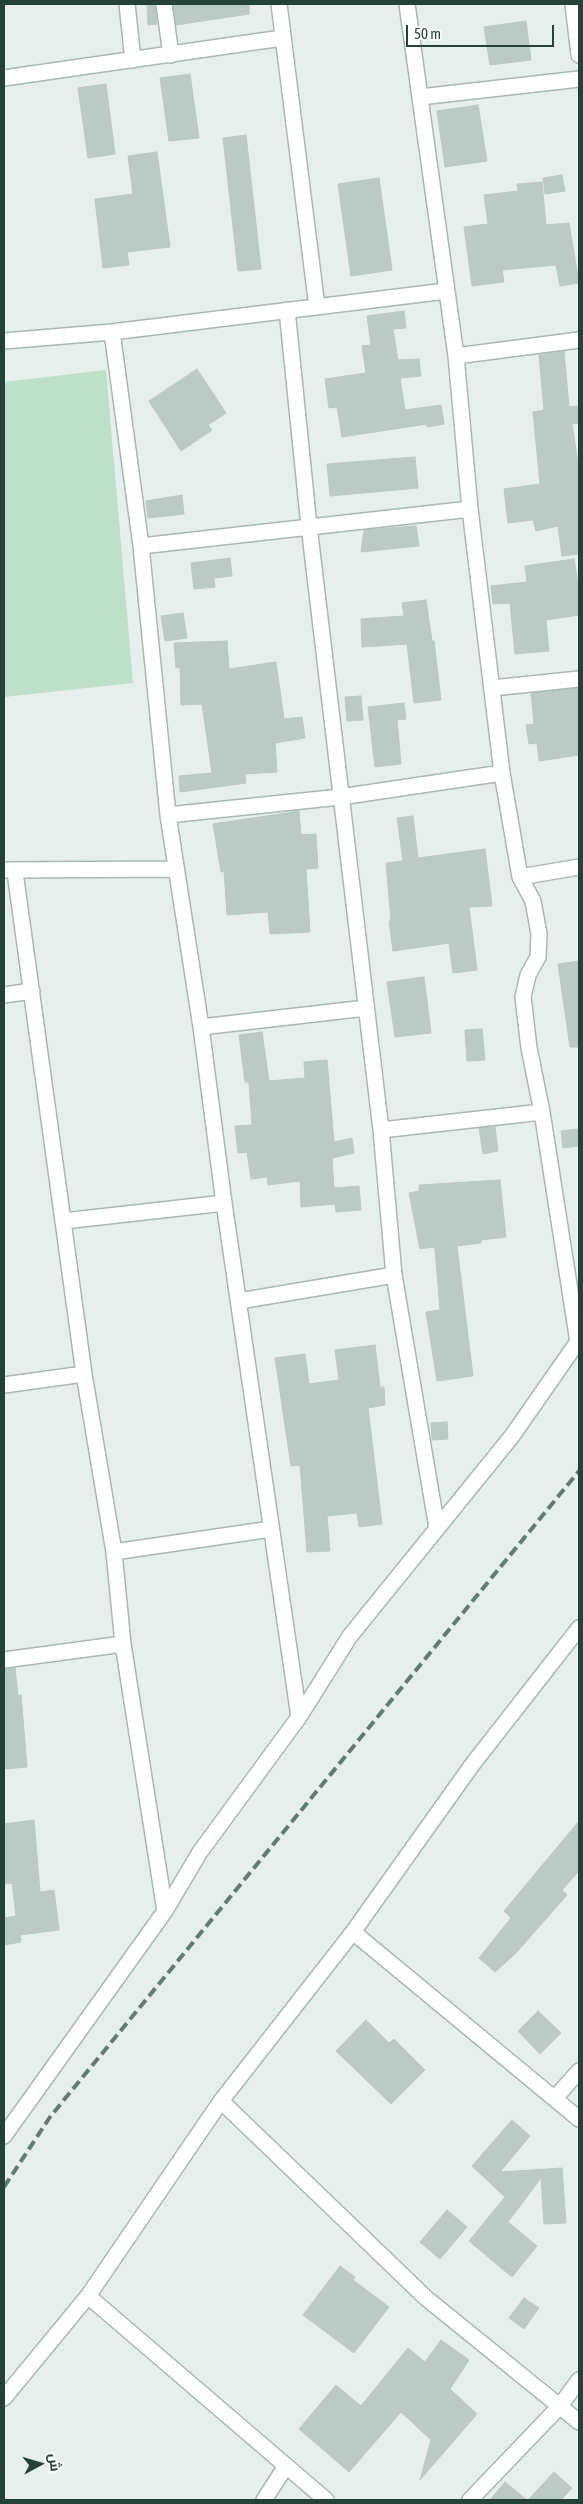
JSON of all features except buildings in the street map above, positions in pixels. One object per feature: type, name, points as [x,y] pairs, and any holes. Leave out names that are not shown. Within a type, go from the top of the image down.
[{"type":"street","points":[[127,4],[133,60]]},
{"type":"street","points":[[164,4],[172,54]]},
{"type":"street","points":[[279,4],[317,306]]},
{"type":"street","points":[[4,2136],[165,1911],[200,1852],[299,1717],[350,1636],[512,1436],[579,1341],[542,1112],[529,1048],[523,997],[528,975],[538,957],[539,934],[533,901],[520,876],[502,773],[470,509],[456,356],[407,4]]},
{"type":"street","points":[[573,4],[579,55]]},
{"type":"street","points":[[4,78],[282,38]]},
{"type":"street","points":[[420,97],[579,79]]},
{"type":"street","points":[[4,341],[112,332],[446,291]]},
{"type":"street","points":[[286,310],[340,797],[381,1130],[394,1275],[437,1528]]},
{"type":"street","points":[[112,332],[141,546],[168,815],[201,1027],[224,1203],[299,1717]]},
{"type":"street","points":[[456,356],[579,340]]},
{"type":"street","points":[[141,546],[470,509]]},
{"type":"street","points":[[492,688],[579,680]]},
{"type":"street","points":[[168,815],[340,797],[502,773]]},
{"type":"street","points":[[520,876],[579,867]]},
{"type":"street","points":[[165,1911],[123,1644],[114,1552],[84,1374],[32,991],[9,871],[176,868]]},
{"type":"street","points":[[4,995],[32,991]]},
{"type":"street","points":[[201,1027],[366,1008]]},
{"type":"street","points":[[381,1130],[542,1112]]},
{"type":"street","points":[[64,1221],[224,1203]]},
{"type":"street","points":[[239,1302],[394,1275]]},
{"type":"street","points":[[4,1385],[84,1374]]},
{"type":"street","points":[[114,1552],[271,1529]]},
{"type":"street","points":[[5,2394],[88,2296],[221,2101],[353,1932],[472,1766],[579,1628]]},
{"type":"street","points":[[4,1660],[123,1644]]},
{"type":"street","points":[[353,1932],[579,2119]]},
{"type":"street","points":[[555,2098],[579,2071]]},
{"type":"street","points":[[221,2101],[426,2298],[579,2422]]},
{"type":"street","points":[[88,2296],[326,2500]]},
{"type":"street","points":[[470,2500],[560,2406],[579,2380]]},
{"type":"street","points":[[264,2500],[286,2466]]},
{"type":"green space","points":[[106,370],[133,683],[4,697],[4,382]]},
{"type":"railway","points":[[4,2187],[50,2117],[579,1471]]}]
